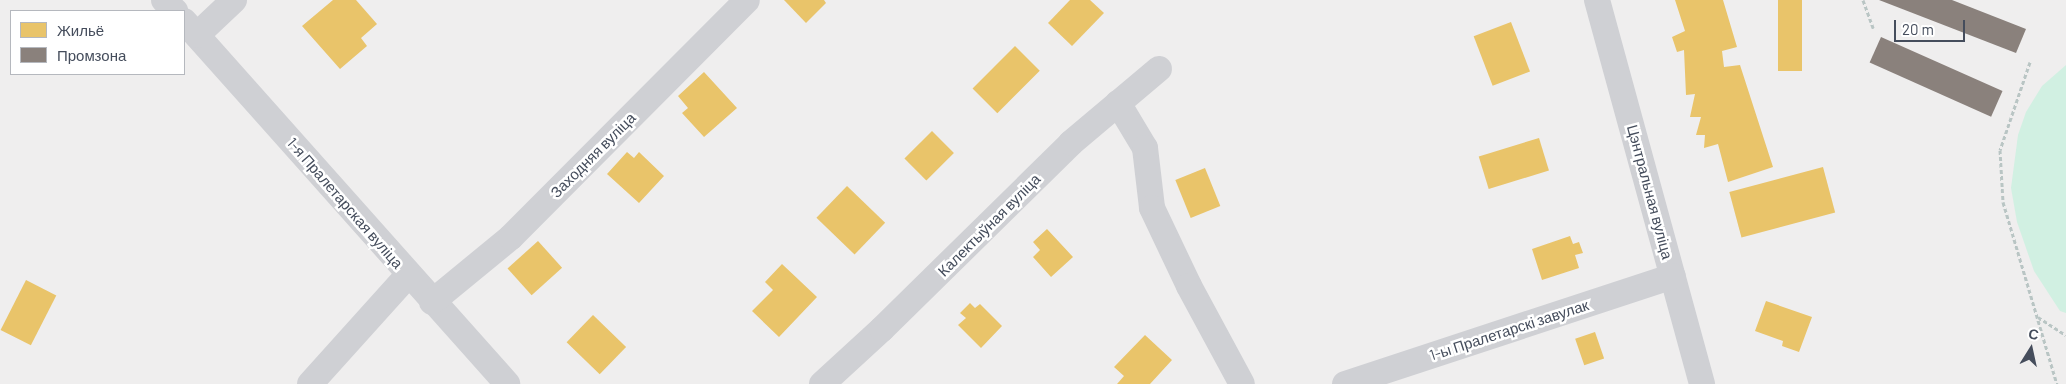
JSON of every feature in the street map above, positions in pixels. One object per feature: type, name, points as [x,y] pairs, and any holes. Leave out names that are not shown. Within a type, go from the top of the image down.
[{"type":"street","points":[[164,0],[174,10]]},
{"type":"street","points":[[190,28],[234,0]]},
{"type":"street","name":"Заходняя вуліца","points":[[432,302],[511,237],[747,0]]},
{"type":"street","name":"Цэнтральная вуліца","points":[[1597,0],[1702,384]]},
{"type":"street","name":"1-я Пралетарская вуліца","points":[[190,28],[507,384]]},
{"type":"street","name":"Калектыўная вуліца","points":[[822,384],[882,330],[1071,144],[1159,69]]},
{"type":"street","points":[[1118,103],[1145,148],[1152,208],[1189,286],[1242,384]]},
{"type":"street","points":[[310,384],[408,275]]},
{"type":"street","name":"1-ы Пралетарскі завулак","points":[[1345,384],[1673,276]]},
{"type":"path","points":[[1864,0],[1873,28]]},
{"type":"path","points":[[2030,62],[2000,150],[2003,202],[2057,384]]},
{"type":"path","points":[[2037,317],[2066,335]]},
{"type":"green space","points":[[2066,65],[2066,313],[2060,311],[2034,271],[2017,222],[2011,188],[2018,135],[2026,112],[2042,86]]},
{"type":"building: Жильё","points":[[333,0],[356,0],[377,24],[361,38],[367,46],[340,69],[302,26]]},
{"type":"building: Жильё","points":[[784,0],[824,0],[826,3],[806,23]]},
{"type":"building: Жильё","points":[[1070,0],[1090,0],[1104,13],[1072,46],[1048,23]]},
{"type":"building: Жильё","points":[[1675,0],[1723,0],[1737,47],[1722,51],[1724,67],[1740,65],[1773,167],[1728,182],[1718,144],[1704,148],[1705,135],[1696,135],[1701,117],[1690,117],[1695,94],[1686,95],[1684,50],[1677,52],[1672,37],[1685,31]]},
{"type":"building: Жильё","points":[[1778,0],[1802,0],[1802,71],[1778,71]]},
{"type":"building: Жильё","points":[[1511,22],[1530,71],[1493,86],[1474,36]]},
{"type":"building: Жильё","points":[[1015,46],[1040,71],[997,113],[973,88]]},
{"type":"building: Жильё","points":[[704,72],[737,108],[704,137],[682,113],[688,108],[678,96]]},
{"type":"building: Жильё","points":[[932,131],[954,153],[926,180],[904,159]]},
{"type":"building: Жильё","points":[[1539,138],[1549,171],[1489,189],[1479,156]]},
{"type":"building: Жильё","points":[[627,152],[634,158],[639,152],[664,176],[639,203],[607,174]]},
{"type":"building: Жильё","points":[[1823,167],[1835,212],[1741,238],[1729,192]]},
{"type":"building: Жильё","points":[[1205,168],[1220,206],[1191,218],[1175,180]]},
{"type":"building: Жильё","points":[[847,186],[885,223],[855,254],[816,218]]},
{"type":"building: Жильё","points":[[1047,229],[1073,257],[1051,277],[1033,257],[1040,250],[1033,242]]},
{"type":"building: Жильё","points":[[1570,236],[1573,244],[1579,242],[1583,253],[1575,255],[1579,268],[1542,280],[1532,249]]},
{"type":"building: Жильё","points":[[538,241],[562,268],[532,295],[508,268]]},
{"type":"building: Жильё","points":[[782,264],[817,297],[779,337],[752,311],[773,290],[765,282]]},
{"type":"building: Жильё","points":[[26,280],[56,295],[31,345],[1,330]]},
{"type":"building: Жильё","points":[[1766,301],[1812,317],[1799,352],[1782,346],[1783,341],[1755,331]]},
{"type":"building: Жильё","points":[[970,303],[975,308],[980,304],[1002,326],[981,348],[958,325],[966,318],[960,313]]},
{"type":"building: Жильё","points":[[593,315],[626,347],[600,374],[567,342]]},
{"type":"building: Жильё","points":[[1595,332],[1604,358],[1584,365],[1575,339]]},
{"type":"building: Жильё","points":[[1145,335],[1172,360],[1150,384],[1117,384],[1124,376],[1114,367]]},
{"type":"building: Промзона","points":[[1879,0],[1952,0],[2026,29],[2016,53]]},
{"type":"building: Промзона","points":[[1881,37],[2003,91],[1991,117],[1870,63]]}]
